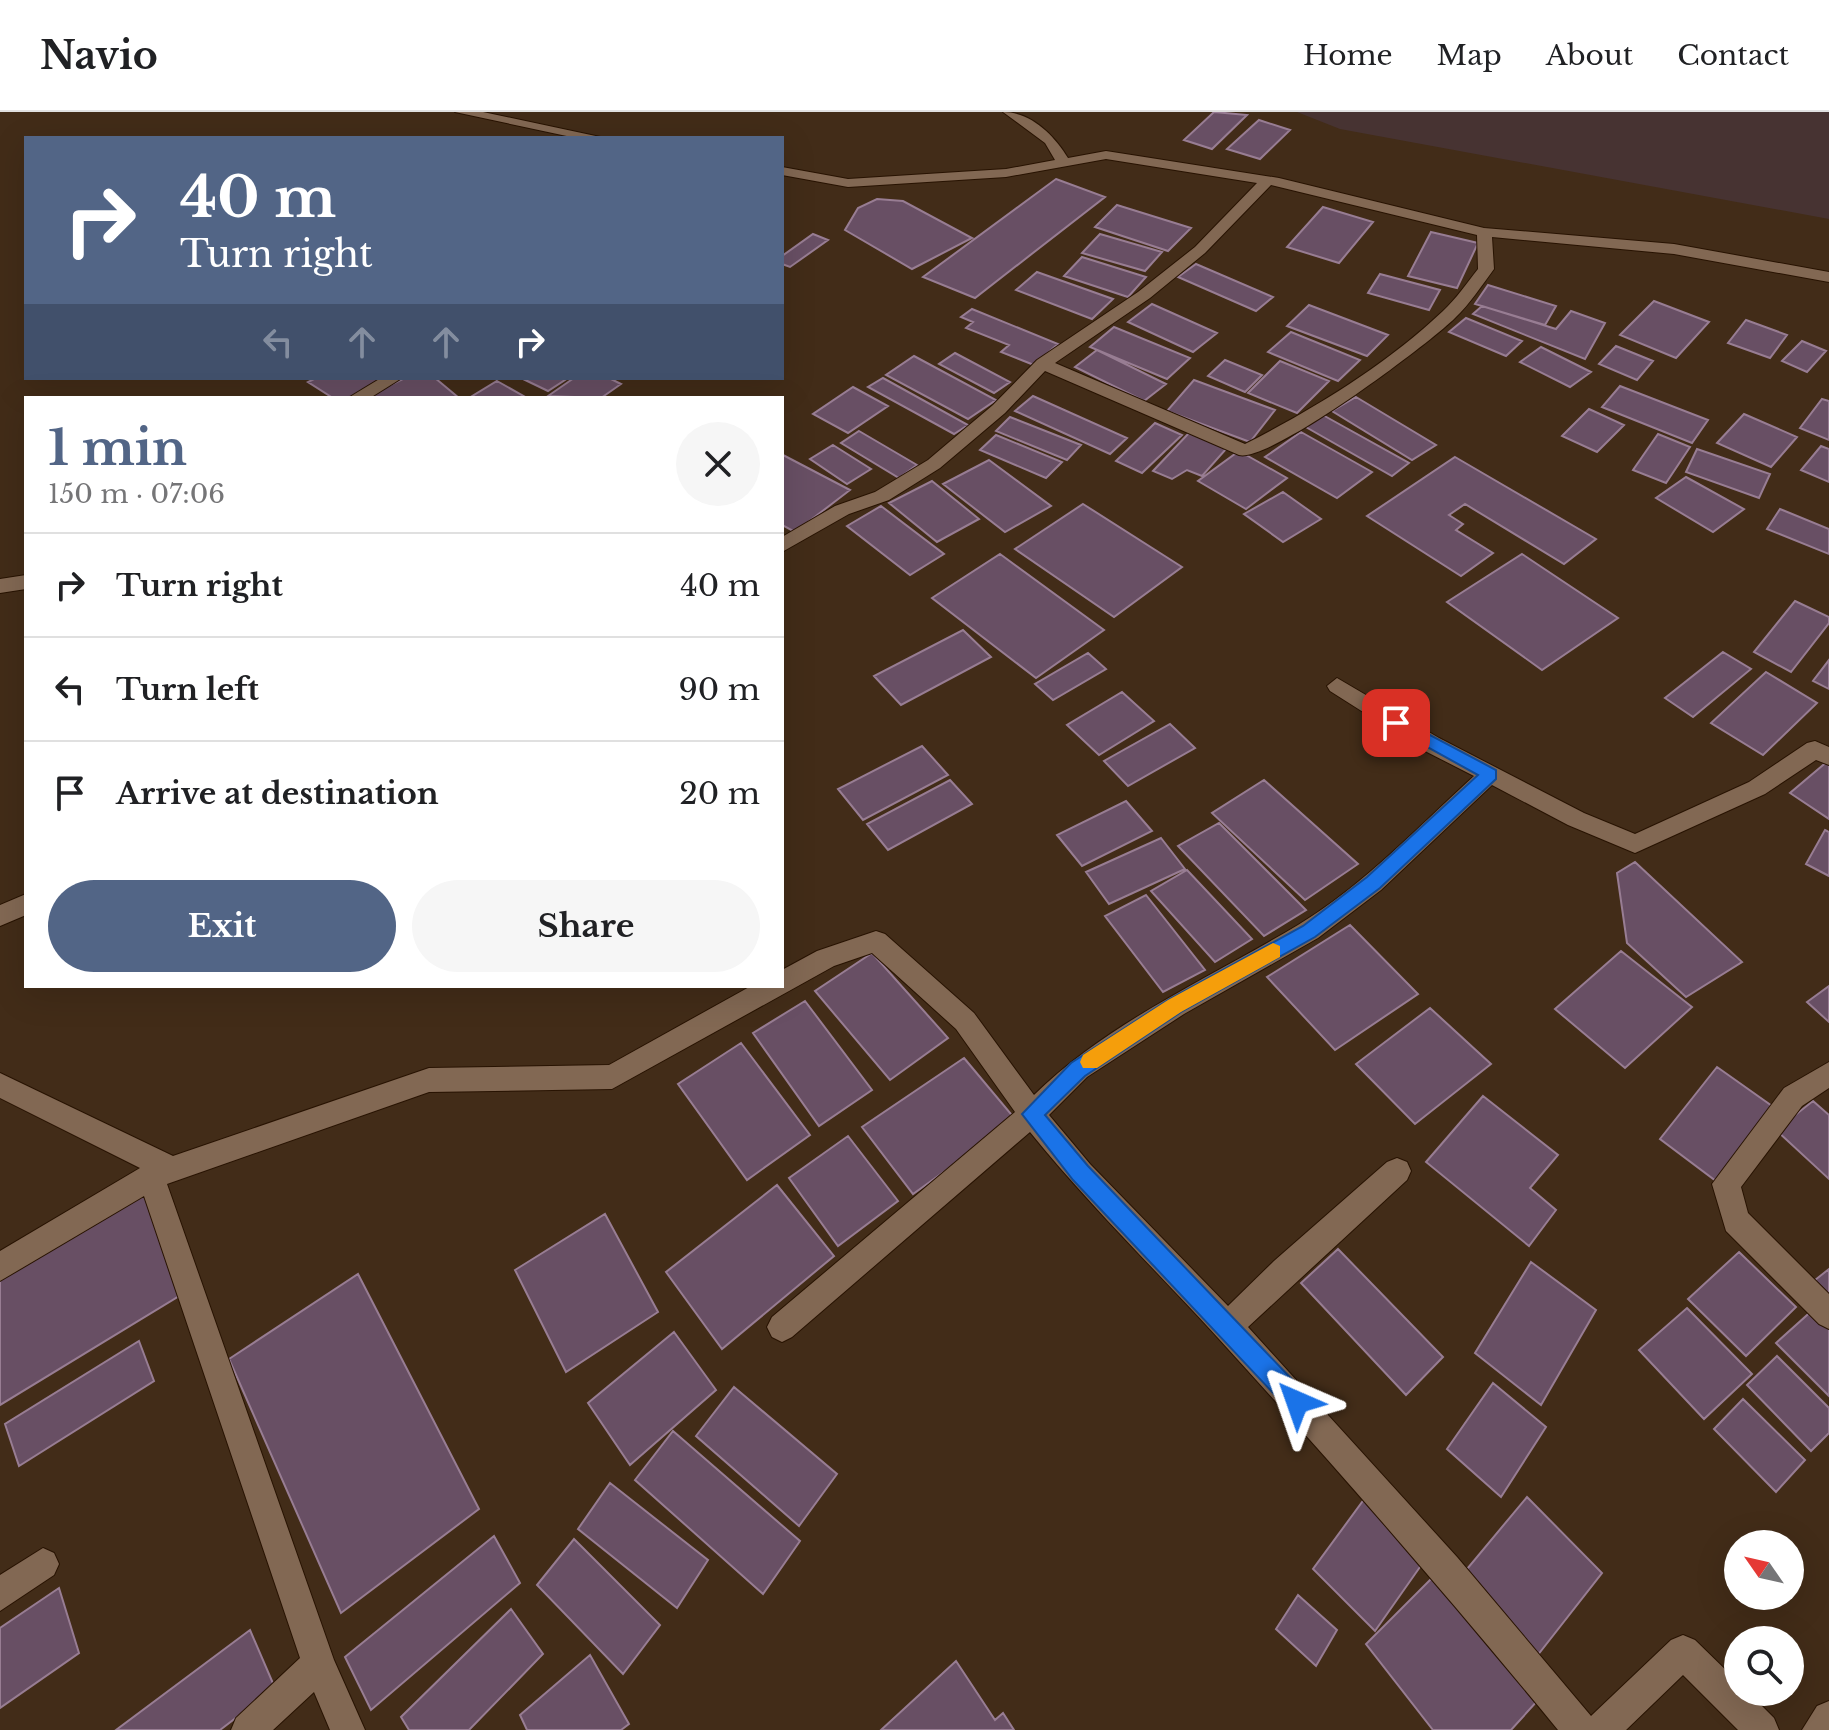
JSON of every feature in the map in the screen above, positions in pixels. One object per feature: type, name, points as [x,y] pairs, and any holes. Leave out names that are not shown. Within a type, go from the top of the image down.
[{"type":"street","points":[[462,112],[588,136]]},
{"type":"street","points":[[1010,112],[1050,140],[1064,163]]},
{"type":"street","points":[[784,171],[848,183],[1006,173],[1106,155],[1268,180],[1484,232],[1674,249],[1829,277]]},
{"type":"street","points":[[784,545],[842,510],[882,496],[934,464],[999,409],[1043,364],[1144,295],[1200,250],[1268,180]]},
{"type":"street","points":[[1043,364],[1245,451],[1303,422],[1380,369],[1450,314],[1486,269],[1484,232]]},
{"type":"street","points":[[361,396],[390,380]]},
{"type":"street","points":[[0,586],[24,582]]},
{"type":"street","points":[[1337,686],[1431,744],[1576,819],[1635,844],[1757,788],[1815,749],[1829,757]]},
{"type":"street","points":[[782,1327],[1032,1114],[1078,1069],[1138,1030],[1309,931],[1373,883],[1490,774]]},
{"type":"street","points":[[0,916],[24,905]]},
{"type":"street","points":[[784,981],[826,958],[876,941],[965,1021],[1032,1114],[1080,1173],[1228,1327],[1446,1568],[1580,1730]]},
{"type":"street","points":[[0,1267],[161,1174],[429,1080],[612,1077],[770,988]]},
{"type":"street","points":[[1829,1074],[1793,1097],[1726,1184],[1736,1221],[1829,1314]]},
{"type":"street","points":[[0,1085],[161,1174],[319,1664],[348,1730]]},
{"type":"street","points":[[1228,1327],[1284,1271],[1397,1171]]},
{"type":"street","points":[[0,1595],[43,1564]]},
{"type":"street","points":[[1601,1730],[1683,1652],[1762,1730]]},
{"type":"street","points":[[248,1730],[319,1664]]},
{"type":"street","points":[[1819,1730],[1829,1718]]},
{"type":"shaded area","points":[[1297,112],[1829,112],[1829,219],[1340,129]]},
{"type":"building","points":[[1214,112],[1247,115],[1212,149],[1184,140]]},
{"type":"building","points":[[1259,120],[1290,130],[1260,159],[1227,149]]},
{"type":"building","points":[[1056,179],[1105,197],[975,298],[923,277]]},
{"type":"building","points":[[877,199],[903,201],[972,238],[912,269],[845,230],[858,208]]},
{"type":"building","points":[[1117,205],[1191,228],[1168,251],[1095,227]]},
{"type":"building","points":[[1323,207],[1373,222],[1339,263],[1287,247]]},
{"type":"building","points":[[1431,232],[1478,243],[1457,288],[1408,276]]},
{"type":"building","points":[[813,234],[828,240],[790,267],[784,265],[784,255]]},
{"type":"building","points":[[1100,234],[1162,252],[1145,271],[1082,253]]},
{"type":"building","points":[[1082,257],[1146,277],[1128,297],[1064,276]]},
{"type":"building","points":[[1196,264],[1273,297],[1256,311],[1178,277]]},
{"type":"building","points":[[1037,272],[1113,299],[1092,319],[1016,290]]},
{"type":"building","points":[[1380,274],[1440,290],[1429,310],[1368,293]]},
{"type":"building","points":[[1488,285],[1556,306],[1545,325],[1475,304]]},
{"type":"building","points":[[1654,301],[1709,322],[1676,358],[1620,335]]},
{"type":"building","points":[[1152,304],[1217,333],[1193,352],[1128,322]]},
{"type":"building","points":[[1309,305],[1388,335],[1367,356],[1287,326]]},
{"type":"building","points":[[1482,306],[1556,329],[1571,311],[1605,323],[1585,359],[1473,314]]},
{"type":"building","points":[[972,309],[1058,344],[1034,365],[1001,352],[1009,345],[966,328],[973,322],[961,317]]},
{"type":"building","points":[[1466,318],[1522,341],[1506,356],[1449,332]]},
{"type":"building","points":[[1746,320],[1787,335],[1770,358],[1728,343]]},
{"type":"building","points":[[1114,327],[1190,358],[1167,379],[1090,347]]},
{"type":"building","points":[[1291,332],[1360,360],[1338,381],[1268,352]]},
{"type":"building","points":[[1802,341],[1826,351],[1807,372],[1782,361]]},
{"type":"building","points":[[1616,346],[1653,361],[1637,380],[1599,364]]},
{"type":"building","points":[[1541,347],[1591,372],[1570,387],[1520,362]]},
{"type":"building","points":[[1097,350],[1166,384],[1144,401],[1075,367]]},
{"type":"building","points":[[955,353],[1010,382],[994,393],[939,364]]},
{"type":"building","points":[[914,356],[996,400],[968,419],[886,375]]},
{"type":"building","points":[[1225,360],[1262,375],[1245,392],[1208,376]]},
{"type":"building","points":[[1280,361],[1329,381],[1297,413],[1248,393]]},
{"type":"building","points":[[883,378],[968,425],[954,434],[868,387]]},
{"type":"building","points":[[380,380],[352,396],[330,396],[308,382]]},
{"type":"building","points":[[401,380],[437,380],[457,396],[366,396]]},
{"type":"building","points":[[525,380],[565,380],[548,391]]},
{"type":"building","points":[[571,380],[613,380],[621,384],[604,396],[548,396]]},
{"type":"building","points":[[1194,380],[1275,410],[1250,442],[1167,411]]},
{"type":"building","points":[[497,381],[523,396],[472,396]]},
{"type":"building","points":[[1620,386],[1708,420],[1692,443],[1602,407]]},
{"type":"building","points":[[853,387],[888,406],[848,433],[813,414]]},
{"type":"building","points":[[1033,396],[1127,438],[1110,454],[1015,411]]},
{"type":"building","points":[[1356,397],[1436,445],[1412,460],[1332,411]]},
{"type":"building","points":[[1822,399],[1829,401],[1829,440],[1800,428]]},
{"type":"building","points":[[1589,409],[1624,425],[1597,452],[1562,436]]},
{"type":"building","points":[[1321,414],[1409,463],[1392,476],[1304,426]]},
{"type":"building","points":[[1744,414],[1797,437],[1771,467],[1717,443]]},
{"type":"building","points":[[1010,417],[1081,445],[1067,460],[996,431]]},
{"type":"building","points":[[1155,423],[1182,435],[1142,473],[1116,461]]},
{"type":"building","points":[[859,431],[917,465],[899,478],[841,443]]},
{"type":"building","points":[[1301,432],[1372,472],[1337,498],[1265,457]]},
{"type":"building","points":[[1189,433],[1227,448],[1202,476],[1187,470],[1172,479],[1153,471]]},
{"type":"building","points":[[1658,434],[1690,447],[1666,483],[1633,470]]},
{"type":"building","points":[[996,435],[1062,462],[1046,478],[980,450]]},
{"type":"building","points":[[833,445],[871,469],[847,484],[810,459]]},
{"type":"building","points":[[1821,446],[1829,449],[1829,482],[1801,470]]},
{"type":"building","points":[[1697,449],[1770,474],[1759,498],[1686,472]]},
{"type":"building","points":[[1239,451],[1287,478],[1246,509],[1198,481]]},
{"type":"building","points":[[784,456],[850,490],[795,532],[784,526]]},
{"type":"building","points":[[1455,457],[1596,539],[1564,564],[1465,504],[1449,515],[1463,524],[1456,530],[1493,553],[1461,576],[1367,516]]},
{"type":"building","points":[[989,460],[1051,506],[1005,532],[943,484]]},
{"type":"building","points":[[1686,477],[1744,509],[1713,532],[1656,498]]},
{"type":"building","points":[[932,481],[979,519],[937,542],[889,503]]},
{"type":"building","points":[[1283,492],[1321,519],[1283,542],[1244,514]]},
{"type":"building","points":[[1083,504],[1182,567],[1114,617],[1015,549]]},
{"type":"building","points":[[881,506],[944,554],[910,575],[847,526]]},
{"type":"building","points":[[1780,509],[1829,529],[1829,554],[1767,529]]},
{"type":"building","points":[[1000,554],[1104,630],[1036,678],[932,598]]},
{"type":"building","points":[[1522,554],[1618,618],[1542,670],[1447,602]]},
{"type":"building","points":[[1795,601],[1829,617],[1829,623],[1791,672],[1754,652]]},
{"type":"building","points":[[963,630],[991,657],[901,705],[874,676]]},
{"type":"building","points":[[1723,652],[1751,669],[1693,717],[1665,698]]},
{"type":"building","points":[[1088,653],[1106,669],[1053,700],[1035,684]]},
{"type":"building","points":[[1829,660],[1829,689],[1813,681]]},
{"type":"building","points":[[1766,672],[1817,703],[1763,755],[1711,723]]},
{"type":"building","points":[[1122,692],[1154,721],[1099,755],[1067,725]]},
{"type":"building","points":[[1170,724],[1195,748],[1128,786],[1104,761]]},
{"type":"building","points":[[922,746],[948,775],[863,820],[838,789]]},
{"type":"building","points":[[1829,760],[1829,819],[1790,793]]},
{"type":"building","points":[[950,780],[972,804],[888,850],[867,824]]},
{"type":"building","points":[[1264,780],[1358,864],[1305,900],[1212,813]]},
{"type":"building","points":[[1126,801],[1152,831],[1082,866],[1057,835]]},
{"type":"building","points":[[1219,823],[1306,910],[1264,936],[1178,846]]},
{"type":"building","points":[[1825,830],[1829,832],[1829,876],[1806,864]]},
{"type":"building","points":[[1161,838],[1185,869],[1109,904],[1086,872]]},
{"type":"building","points":[[1635,862],[1742,962],[1686,997],[1627,943],[1617,873]]},
{"type":"building","points":[[1187,870],[1252,939],[1215,962],[1151,891]]},
{"type":"building","points":[[1146,895],[1205,970],[1163,992],[1105,916]]},
{"type":"building","points":[[1350,925],[1418,994],[1335,1050],[1267,977]]},
{"type":"building","points":[[1621,951],[1692,1007],[1625,1068],[1555,1009]]},
{"type":"building","points":[[872,953],[948,1038],[890,1080],[815,991]]},
{"type":"building","points":[[1829,986],[1829,1022],[1807,1002]]},
{"type":"building","points":[[805,1001],[872,1090],[819,1126],[753,1033]]},
{"type":"building","points":[[1430,1008],[1491,1064],[1415,1124],[1356,1064]]},
{"type":"building","points":[[741,1043],[810,1135],[747,1180],[678,1084]]},
{"type":"building","points":[[964,1058],[1016,1120],[913,1194],[862,1127]]},
{"type":"building","points":[[1717,1067],[1772,1106],[1716,1181],[1660,1139]]},
{"type":"building","points":[[1483,1096],[1558,1155],[1530,1188],[1556,1210],[1529,1246],[1426,1162]]},
{"type":"building","points":[[1813,1101],[1829,1115],[1829,1179],[1776,1130]]},
{"type":"building","points":[[848,1136],[898,1201],[838,1246],[789,1178]]},
{"type":"building","points":[[777,1185],[834,1256],[722,1349],[666,1272]]},
{"type":"building","points":[[146,1194],[184,1293],[0,1405],[0,1277]]},
{"type":"building","points":[[605,1214],[658,1312],[566,1372],[515,1270]]},
{"type":"building","points":[[1338,1249],[1443,1357],[1406,1395],[1301,1283]]},
{"type":"building","points":[[1739,1252],[1796,1307],[1746,1356],[1688,1299]]},
{"type":"building","points":[[1531,1262],[1596,1310],[1541,1405],[1475,1353]]},
{"type":"building","points":[[1829,1269],[1829,1303],[1810,1284]]},
{"type":"building","points":[[358,1274],[479,1509],[341,1613],[229,1359]]},
{"type":"building","points":[[1687,1308],[1752,1374],[1704,1419],[1639,1350]]},
{"type":"building","points":[[1815,1308],[1829,1322],[1829,1396],[1776,1343]]},
{"type":"building","points":[[674,1332],[716,1390],[630,1465],[588,1403]]},
{"type":"building","points":[[139,1341],[154,1381],[19,1466],[5,1424]]},
{"type":"building","points":[[1777,1356],[1829,1408],[1829,1433],[1811,1451],[1747,1385]]},
{"type":"building","points":[[1493,1383],[1546,1427],[1501,1497],[1447,1449]]},
{"type":"building","points":[[734,1387],[837,1474],[799,1526],[696,1436]]},
{"type":"building","points":[[1743,1399],[1805,1460],[1776,1492],[1714,1429]]},
{"type":"building","points":[[673,1431],[800,1541],[763,1594],[635,1480]]},
{"type":"building","points":[[610,1483],[708,1560],[677,1608],[578,1529]]},
{"type":"building","points":[[1527,1497],[1602,1573],[1537,1656],[1462,1575]]},
{"type":"building","points":[[1365,1498],[1427,1557],[1375,1631],[1313,1569]]},
{"type":"building","points":[[494,1536],[520,1583],[371,1710],[345,1657]]},
{"type":"building","points":[[574,1539],[660,1625],[623,1674],[537,1585]]},
{"type":"building","points":[[1436,1574],[1539,1699],[1511,1730],[1433,1730],[1366,1644]]},
{"type":"building","points":[[59,1588],[79,1653],[0,1708],[0,1628]]},
{"type":"building","points":[[1298,1595],[1337,1630],[1316,1666],[1276,1629]]},
{"type":"building","points":[[511,1609],[543,1654],[469,1730],[409,1730],[401,1717]]},
{"type":"building","points":[[250,1630],[275,1688],[220,1730],[116,1730]]},
{"type":"building","points":[[590,1655],[629,1724],[621,1730],[527,1730],[520,1715]]},
{"type":"building","points":[[956,1661],[995,1720],[1003,1713],[1014,1730],[881,1730]]},
{"type":"slow traffic","points":[[1090,1062],[1175,1006],[1273,951]]},
{"type":"route","points":[[1297,1402],[1080,1173],[1032,1114],[1078,1069],[1102,1053],[1175,1006],[1309,931],[1373,883],[1490,774],[1396,723]]}]
